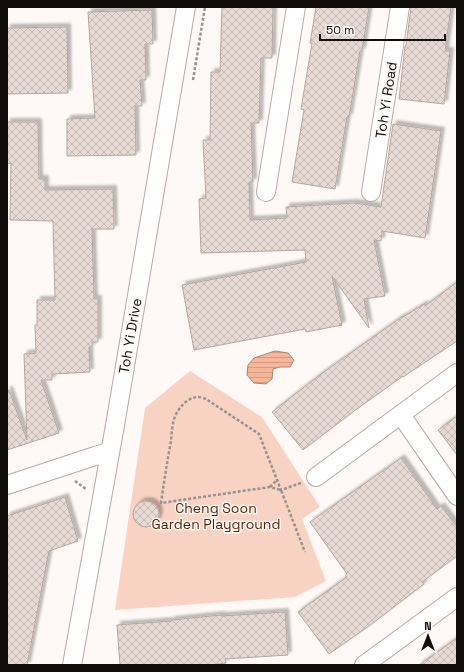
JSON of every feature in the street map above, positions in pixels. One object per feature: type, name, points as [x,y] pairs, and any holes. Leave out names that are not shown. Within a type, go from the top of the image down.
[{"type":"street","name":"Toh Yi Drive","points":[[72,665],[186,7]]},
{"type":"street","points":[[266,192],[296,7]]},
{"type":"street","name":"Toh Yi Road","points":[[371,192],[400,7]]},
{"type":"street","points":[[316,477],[457,373]]},
{"type":"street","points":[[401,415],[457,496]]},
{"type":"street","points":[[7,485],[109,452]]},
{"type":"street","points":[[364,665],[457,597]]},
{"type":"path","points":[[305,552],[281,490],[278,480],[258,434],[206,399],[198,396],[185,402],[175,416],[161,503],[270,488],[281,490],[316,477]]},
{"type":"path","points":[[74,480],[89,491]]},
{"type":"path","points":[[270,488],[278,480]]},
{"type":"green space","name":"Cheng Soon Garden Playground","points":[[190,371],[262,417],[320,507],[302,519],[326,581],[295,597],[115,610],[145,408]]},
{"type":"shaded area","points":[[275,351],[288,353],[294,360],[290,367],[273,369],[272,379],[266,384],[254,383],[247,375],[248,365],[254,358]]},
{"type":"building","points":[[222,7],[273,7],[272,58],[261,58],[259,123],[251,123],[253,182],[249,182],[250,220],[287,218],[286,207],[354,203],[381,207],[393,124],[441,131],[425,238],[382,231],[381,241],[374,240],[385,296],[364,299],[369,328],[332,276],[342,325],[306,332],[305,329],[194,350],[182,285],[306,262],[305,250],[201,253],[199,199],[206,198],[203,140],[210,140],[211,72],[220,72]]},
{"type":"building","points":[[316,7],[369,7],[349,117],[347,117],[335,189],[292,182],[304,110],[301,109],[312,43],[310,43]]},
{"type":"building","points":[[411,7],[451,7],[445,51],[450,51],[444,104],[399,99]]},
{"type":"building","points":[[152,10],[153,44],[145,44],[146,80],[140,80],[142,106],[135,106],[136,155],[67,156],[67,119],[95,118],[88,12]]},
{"type":"building","points":[[67,27],[68,93],[7,94],[7,28]]},
{"type":"building","points":[[7,122],[38,122],[39,179],[45,179],[45,190],[113,189],[114,229],[92,229],[94,299],[98,299],[98,342],[92,342],[92,347],[89,347],[90,372],[52,374],[52,380],[41,380],[59,433],[7,450],[7,390],[9,390],[27,440],[24,354],[36,353],[35,325],[37,325],[37,300],[55,300],[53,221],[10,220],[11,163],[7,164]]},
{"type":"building","points":[[457,282],[457,341],[403,376],[303,450],[272,412],[321,374],[403,316],[424,304],[425,306]]},
{"type":"building","points":[[457,416],[457,455],[438,430]]},
{"type":"building","points":[[401,458],[437,509],[441,506],[457,527],[457,556],[422,582],[424,584],[329,654],[298,612],[347,577],[345,576],[347,574],[310,522]]},
{"type":"building","points":[[65,497],[78,541],[49,551],[27,665],[7,665],[7,516]]},
{"type":"building","points":[[146,501],[155,505],[159,514],[155,523],[146,527],[137,523],[133,514],[137,505]]},
{"type":"building","points":[[285,612],[288,655],[225,659],[226,663],[210,665],[120,665],[117,625],[172,621],[221,615]]},
{"type":"building","points":[[457,638],[457,665],[419,665]]}]
